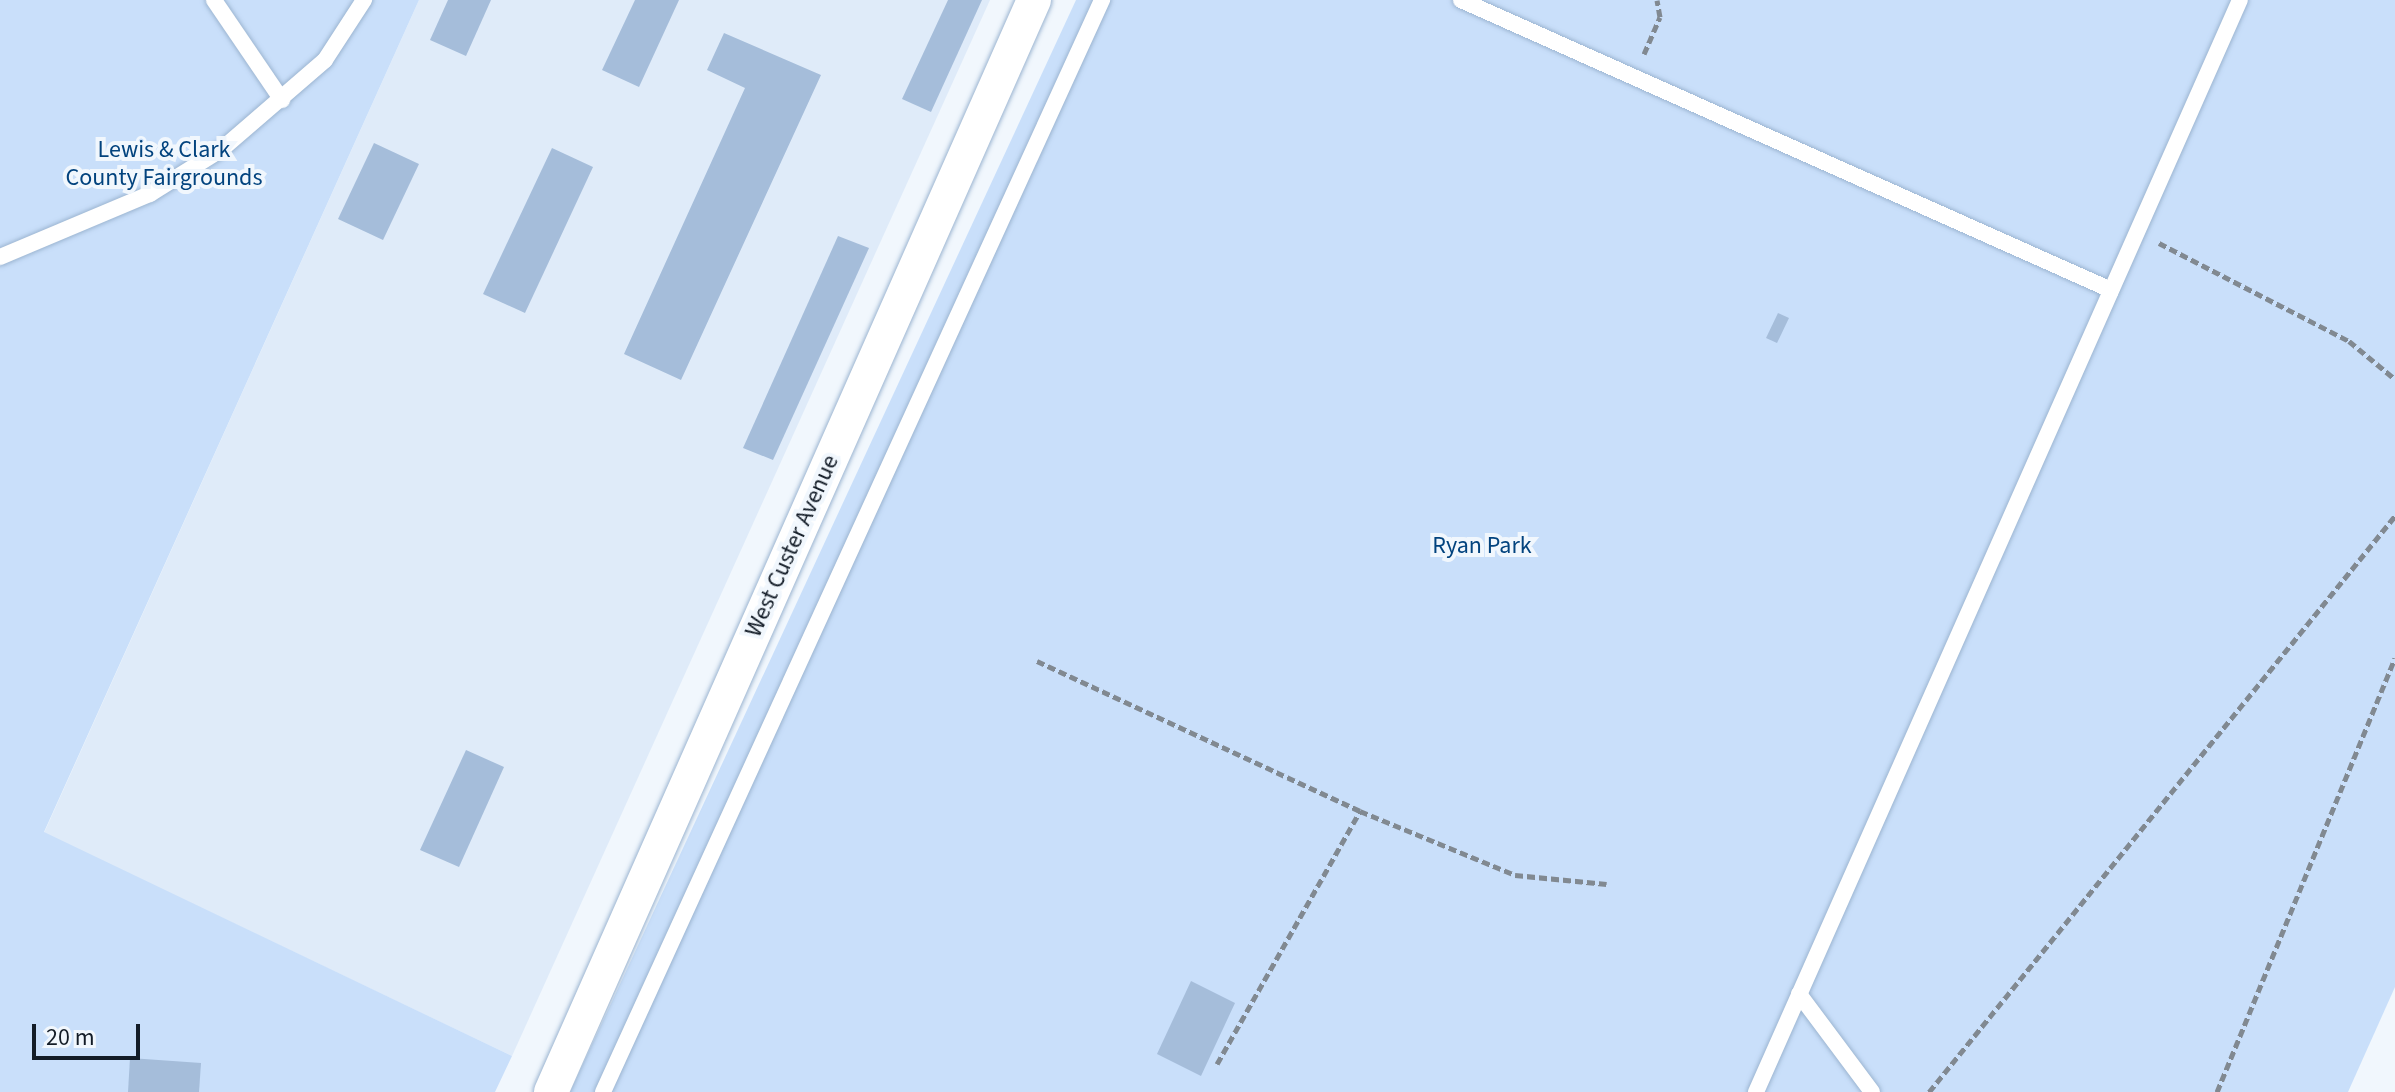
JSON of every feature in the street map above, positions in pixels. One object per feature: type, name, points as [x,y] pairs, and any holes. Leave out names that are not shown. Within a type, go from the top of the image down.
[{"type":"street","name":"West Custer Avenue","points":[[551,1092],[1034,0]]},
{"type":"lane","points":[[214,0],[282,100]]},
{"type":"lane","points":[[0,257],[150,194],[222,149],[325,60],[364,0]]},
{"type":"lane","points":[[604,1092],[1102,0]]},
{"type":"lane","points":[[1461,0],[2111,290]]},
{"type":"lane","points":[[1756,1092],[2240,0]]},
{"type":"lane","points":[[1799,994],[1872,1092]]},
{"type":"path","points":[[1635,77],[1660,17],[1657,0]]},
{"type":"path","points":[[2137,232],[2349,341],[2395,379]]},
{"type":"path","points":[[1929,1092],[2395,516]]},
{"type":"path","points":[[2217,1092],[2395,658]]},
{"type":"path","points":[[1037,661],[1360,811],[1515,875],[1607,884]]},
{"type":"path","points":[[1217,1064],[1360,811]]},
{"type":"shaded area","points":[[419,0],[990,0],[512,1056],[44,833]]},
{"type":"green space","name":"Lewis & Clark County Fairgrounds","points":[[0,0],[419,0],[44,832],[512,1056],[495,1092],[0,1092]]},
{"type":"green space","name":"Ryan Park","points":[[1076,0],[2395,0],[2395,987],[2348,1092],[570,1092]]},
{"type":"building","points":[[448,0],[491,0],[466,56],[430,40]]},
{"type":"building","points":[[635,0],[679,0],[639,87],[602,70]]},
{"type":"building","points":[[948,0],[982,0],[931,112],[902,99]]},
{"type":"building","points":[[724,33],[821,75],[681,380],[624,354],[745,88],[707,70]]},
{"type":"building","points":[[374,143],[419,164],[383,240],[338,219]]},
{"type":"building","points":[[552,148],[593,167],[525,313],[483,294]]},
{"type":"building","points":[[838,236],[869,248],[773,460],[743,448]]},
{"type":"building","points":[[1778,313],[1789,318],[1777,343],[1766,338]]},
{"type":"building","points":[[466,750],[504,767],[459,867],[420,850]]},
{"type":"building","points":[[1191,981],[1235,1003],[1201,1076],[1157,1054]]},
{"type":"building","points":[[130,1058],[201,1063],[199,1092],[128,1092]]}]
